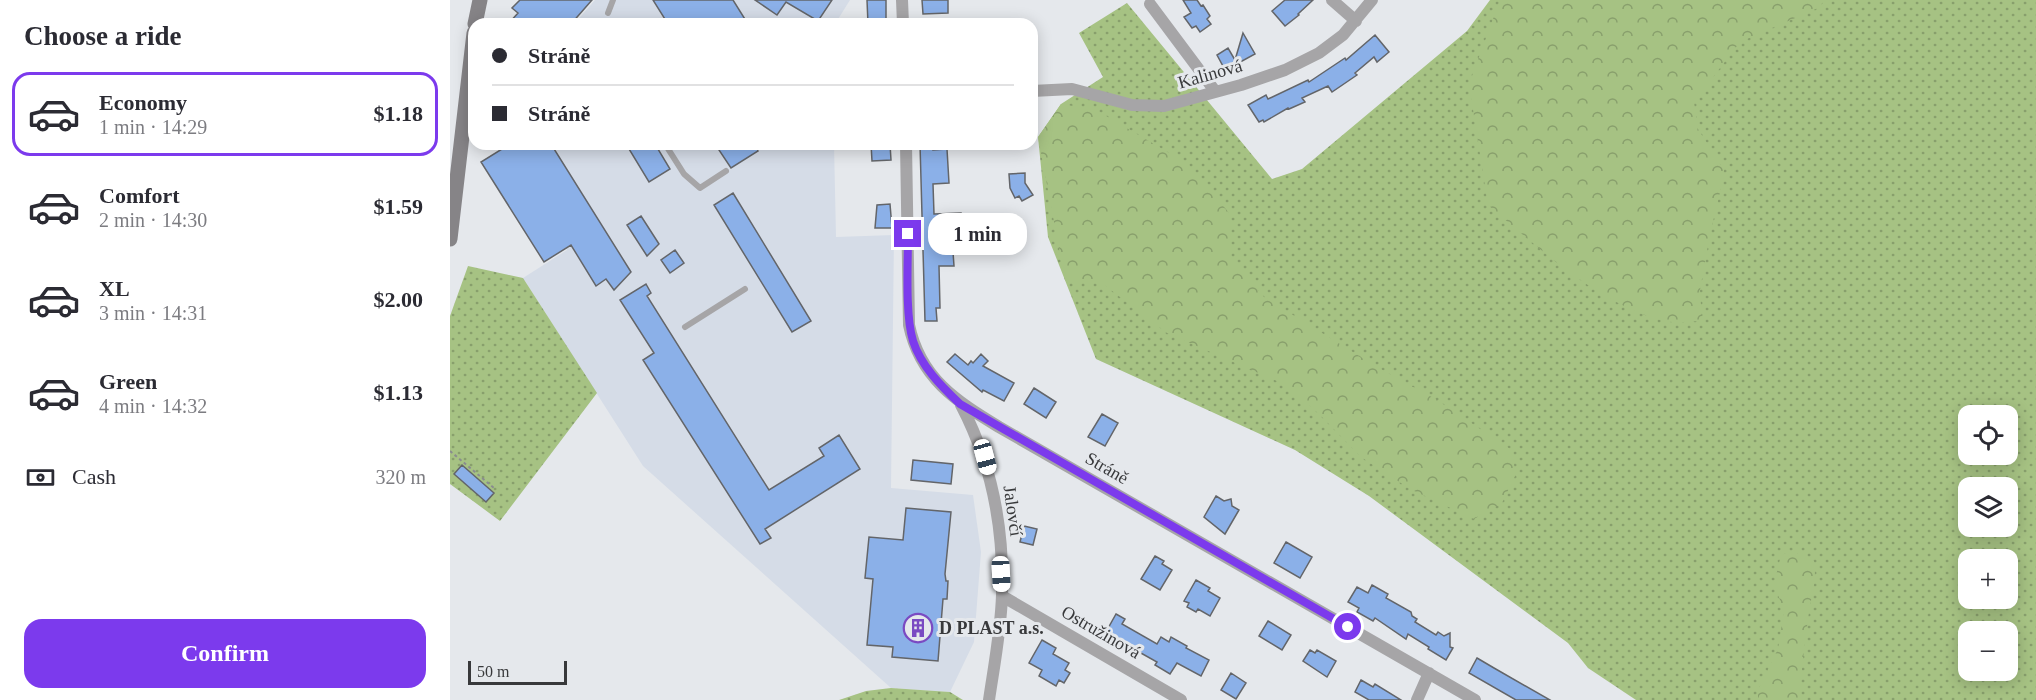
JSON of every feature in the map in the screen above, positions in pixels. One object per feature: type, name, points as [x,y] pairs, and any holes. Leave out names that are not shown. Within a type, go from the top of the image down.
[{"type":"street","points":[[476,18],[480,0]]},
{"type":"street","points":[[902,0],[903,18]]},
{"type":"street","points":[[1332,0],[1356,21]]},
{"type":"street","name":"Kalinová","points":[[1038,91],[1072,89],[1132,105],[1164,106],[1285,70],[1319,53],[1343,35],[1372,0]]},
{"type":"street","points":[[1150,4],[1215,91]]},
{"type":"street","points":[[450,239],[468,84]]},
{"type":"street","name":"Stráně","points":[[906,150],[909,325],[920,357],[934,377],[960,404],[1475,700]]},
{"type":"street","name":"Jalovčí","points":[[960,404],[975,430],[985,457],[995,493],[999,531],[1002,596],[989,700]]},
{"type":"street","name":"Ostružinová","points":[[1002,596],[1181,700]]},
{"type":"street","points":[[1417,700],[1429,674]]},
{"type":"lane","points":[[608,13],[613,0]]},
{"type":"lane","points":[[669,150],[684,174],[700,188],[726,171]]},
{"type":"lane","points":[[685,327],[745,289]]},
{"type":"path","points":[[450,452],[494,488]]},
{"type":"shaded area","points":[[595,0],[850,0],[839,18],[579,18]]},
{"type":"shaded area","points":[[507,150],[834,150],[836,237],[894,235],[891,488],[973,495],[981,552],[974,642],[950,692],[891,688],[643,466],[523,278],[567,250]]},
{"type":"green space","points":[[1490,0],[2036,0],[2036,700],[1636,700],[1588,668],[1568,643],[1369,496],[1295,450],[1096,359],[1048,237],[1038,137],[1061,104],[1103,77],[1079,33],[1127,3],[1272,179],[1302,169],[1467,31]]},
{"type":"green space","points":[[1500,0],[1825,0],[1818,8],[1740,42],[1694,102],[1698,129],[1724,170],[1700,290],[1702,321],[1666,321],[1638,312],[1615,301],[1569,272],[1488,205],[1469,84]]},
{"type":"green space","points":[[1061,104],[1096,110],[1188,164],[1230,214],[1229,255],[1264,297],[1377,367],[1437,400],[1513,451],[1515,476],[1502,503],[1474,519],[1410,489],[1361,457],[1320,415],[1286,385],[1167,333],[1103,284],[1065,280],[1038,137]]},
{"type":"green space","points":[[468,266],[523,278],[597,393],[500,521],[450,484],[450,316]]},
{"type":"green space","points":[[1792,551],[1814,561],[1815,568],[1803,656],[1800,700],[1758,700],[1758,690],[1778,649],[1784,611],[1774,584],[1781,555]]},
{"type":"green space","points":[[891,688],[950,692],[963,700],[839,700],[866,691]]},
{"type":"building","points":[[520,0],[592,0],[576,18],[513,18],[518,13],[512,8]]},
{"type":"building","points":[[653,0],[733,0],[744,18],[664,18]]},
{"type":"building","points":[[755,0],[832,0],[820,18],[813,18],[786,2],[777,15]]},
{"type":"building","points":[[867,0],[886,0],[886,18],[868,18]]},
{"type":"building","points":[[922,0],[948,0],[948,13],[923,14]]},
{"type":"building","points":[[1183,0],[1197,0],[1201,6],[1203,5],[1210,16],[1207,19],[1211,24],[1200,32],[1196,26],[1192,28],[1184,17],[1191,13]]},
{"type":"building","points":[[1285,0],[1313,0],[1285,26],[1272,11]]},
{"type":"building","points":[[1243,33],[1255,54],[1233,66],[1234,62],[1224,68],[1217,55],[1228,48],[1235,60]]},
{"type":"building","points":[[1375,35],[1389,52],[1377,62],[1374,57],[1355,73],[1357,75],[1332,92],[1328,86],[1302,98],[1305,102],[1288,108],[1264,122],[1263,120],[1259,122],[1248,105],[1266,95],[1268,99],[1308,80],[1309,82],[1345,58],[1346,60]]},
{"type":"building","points":[[500,150],[555,150],[631,272],[614,290],[606,279],[596,286],[571,245],[544,262],[481,162]]},
{"type":"building","points":[[630,150],[659,150],[670,169],[649,182]]},
{"type":"building","points":[[719,150],[757,150],[758,151],[731,168]]},
{"type":"building","points":[[871,150],[890,150],[891,160],[872,161]]},
{"type":"building","points":[[920,150],[947,150],[949,183],[933,184],[934,214],[961,213],[961,238],[952,238],[954,266],[939,266],[940,308],[936,308],[937,321],[925,321]]},
{"type":"building","points":[[1025,173],[1025,183],[1033,195],[1022,201],[1019,196],[1015,198],[1010,188],[1009,174]]},
{"type":"building","points":[[733,193],[811,321],[792,332],[714,205]]},
{"type":"building","points":[[890,204],[892,228],[875,228],[877,205]]},
{"type":"building","points":[[641,216],[659,244],[647,256],[627,225]]},
{"type":"building","points":[[675,250],[684,263],[670,273],[661,260]]},
{"type":"building","points":[[646,284],[651,293],[647,296],[769,490],[824,456],[819,448],[839,435],[860,469],[765,529],[771,538],[760,544],[643,360],[654,353],[620,300]]},
{"type":"building","points":[[955,354],[968,365],[981,354],[988,361],[983,366],[1014,383],[1004,401],[983,390],[982,392],[947,362]]},
{"type":"building","points":[[1034,388],[1056,402],[1046,418],[1024,404]]},
{"type":"building","points":[[1102,414],[1118,423],[1105,446],[1088,437]]},
{"type":"building","points":[[913,460],[953,464],[951,484],[911,480]]},
{"type":"building","points":[[462,465],[494,493],[486,502],[454,474]]},
{"type":"building","points":[[1216,496],[1224,501],[1231,499],[1232,506],[1239,510],[1225,534],[1204,517]]},
{"type":"building","points":[[906,508],[951,512],[945,574],[946,581],[948,581],[947,599],[943,599],[938,661],[892,657],[893,647],[867,645],[873,579],[865,578],[869,537],[903,540]]},
{"type":"building","points":[[1024,526],[1037,529],[1033,545],[1020,542]]},
{"type":"building","points":[[1286,542],[1312,557],[1300,578],[1274,563]]},
{"type":"building","points":[[1155,556],[1164,561],[1162,564],[1172,570],[1160,590],[1141,579]]},
{"type":"building","points":[[1196,580],[1210,588],[1208,591],[1220,598],[1210,616],[1198,609],[1196,612],[1187,607],[1189,603],[1184,601]]},
{"type":"building","points":[[1372,585],[1388,594],[1386,598],[1411,612],[1412,616],[1417,619],[1415,622],[1436,635],[1438,632],[1444,636],[1450,633],[1450,647],[1453,648],[1446,660],[1408,634],[1406,639],[1375,618],[1373,621],[1357,612],[1359,608],[1348,602],[1357,587],[1368,593]]},
{"type":"building","points":[[1116,614],[1125,619],[1122,624],[1157,644],[1161,637],[1169,642],[1171,637],[1209,660],[1201,676],[1177,663],[1170,674],[1155,665],[1157,662],[1108,638],[1110,634],[1106,632]]},
{"type":"building","points":[[1268,621],[1291,635],[1282,650],[1259,636]]},
{"type":"building","points":[[1042,640],[1056,648],[1053,654],[1069,663],[1065,670],[1070,673],[1064,683],[1059,680],[1056,686],[1039,676],[1042,670],[1029,663]]},
{"type":"building","points":[[1310,650],[1315,653],[1317,650],[1336,661],[1327,677],[1303,661]]},
{"type":"building","points":[[1477,658],[1550,700],[1516,700],[1469,673]]},
{"type":"building","points":[[1231,673],[1246,683],[1236,699],[1221,690]]},
{"type":"building","points":[[1361,680],[1373,687],[1375,684],[1401,700],[1369,700],[1355,692]]},
{"type":"place","name":"D PLAST a.s.","points":[[918,628]]},
{"type":"route","points":[[908,234],[909,325],[913,341],[920,357],[934,377],[960,404],[1348,627]]}]
